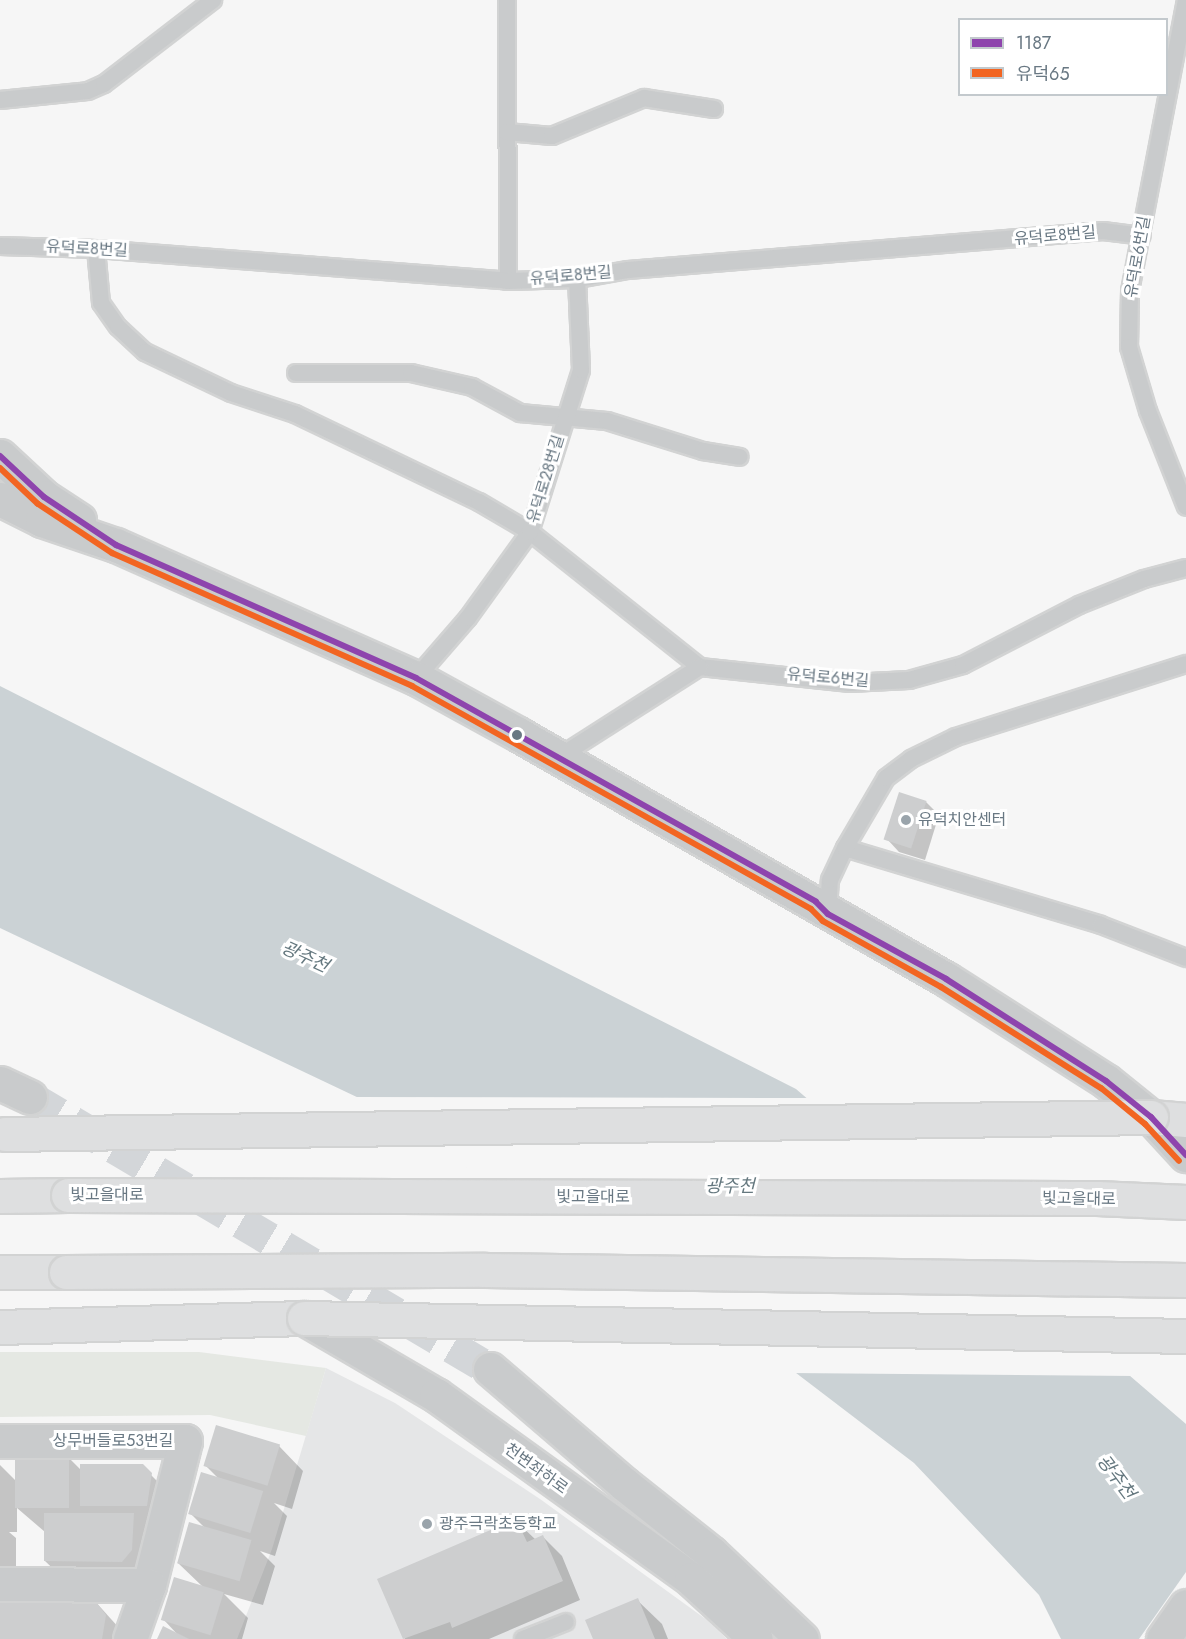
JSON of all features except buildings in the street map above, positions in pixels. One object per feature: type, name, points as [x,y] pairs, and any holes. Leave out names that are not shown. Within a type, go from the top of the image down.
[{"type":"highway","points":[[3,1134],[1151,1117],[1186,1120]]},
{"type":"highway","name":"빛고을대로","points":[[0,1196],[1097,1198],[1186,1202]]},
{"type":"highway","points":[[0,1272],[485,1270],[1186,1280]]},
{"type":"highway","points":[[0,1327],[304,1318],[1186,1336]]},
{"type":"street","points":[[0,456],[44,497],[116,545]]},
{"type":"street","points":[[0,499],[42,520],[116,545],[416,678],[559,757],[816,902],[828,914],[956,985],[1106,1081],[1151,1117],[1186,1155]]},
{"type":"street","points":[[0,1083],[30,1097]]},
{"type":"street","name":"천변좌하로","points":[[304,1318],[436,1395],[691,1579],[756,1639]]},
{"type":"street","points":[[490,1369],[624,1484],[711,1553],[802,1639]]},
{"type":"street","name":"상무버들로53번길","points":[[0,1441],[185,1441],[149,1584],[130,1639]]},
{"type":"street","points":[[0,1584],[149,1584]]},
{"type":"street","points":[[1163,1639],[1186,1606]]},
{"type":"lane","points":[[0,100],[88,91],[104,84],[213,0]]},
{"type":"lane","points":[[507,0],[508,281]]},
{"type":"lane","name":"유덕로6번길","points":[[1186,0],[1130,291],[1129,347],[1148,411],[1186,507]]},
{"type":"lane","points":[[507,132],[552,136],[644,98],[714,109]]},
{"type":"lane","name":"유덕로8번길","points":[[0,246],[96,249],[508,281],[577,279],[628,270],[1103,231],[1142,236]]},
{"type":"lane","points":[[96,249],[101,303],[118,327],[145,352],[231,393],[295,414],[479,502],[530,532],[700,667],[559,757]]},
{"type":"lane","name":"유덕로28번길","points":[[416,678],[468,618],[530,532],[581,370],[577,279]]},
{"type":"lane","points":[[296,373],[411,373],[472,387],[520,413],[607,421],[704,451],[740,457]]},
{"type":"lane","name":"유덕로6번길","points":[[700,667],[850,683],[909,680],[963,665],[1079,605],[1144,579],[1186,568]]},
{"type":"lane","points":[[828,914],[830,880],[845,848],[886,778],[925,752],[956,737],[1186,664]]},
{"type":"lane","points":[[845,848],[1101,925],[1186,958]]},
{"type":"lane","points":[[522,1639],[566,1622]]},
{"type":"shaded area","points":[[0,1352],[199,1352],[326,1368],[306,1436],[210,1415],[0,1417]]},
{"type":"shaded area","name":"광주극락초등학교","points":[[326,1368],[395,1403],[540,1499],[707,1620],[727,1639],[237,1639],[272,1549]]},
{"type":"water","name":"광주천","points":[[0,686],[796,1089],[1186,1424],[1186,1639],[1061,1639],[1039,1595],[914,1463],[732,1324],[361,1099],[0,928]]},
{"type":"pier","points":[[348,1097],[811,1098],[1135,1376],[791,1373],[730,1326]]},
{"type":"pier","points":[[1186,1572],[1186,1639],[1139,1639]]},
{"type":"tunnel","points":[[30,1097],[490,1369]]},
{"type":"transit line","name":"1187","points":[[0,456],[44,497],[116,545],[416,678],[816,902],[828,914],[946,979],[1106,1081],[1151,1117],[1186,1155]]},
{"type":"transit line","name":"유덕65","points":[[0,468],[38,504],[112,553],[412,686],[811,909],[823,921],[941,987],[1101,1088],[1145,1124],[1179,1161]]},
{"type":"place","name":"유덕치안센터","points":[[906,820]]},
{"type":"place","name":"광주극락초등학교","points":[[427,1524]]}]
